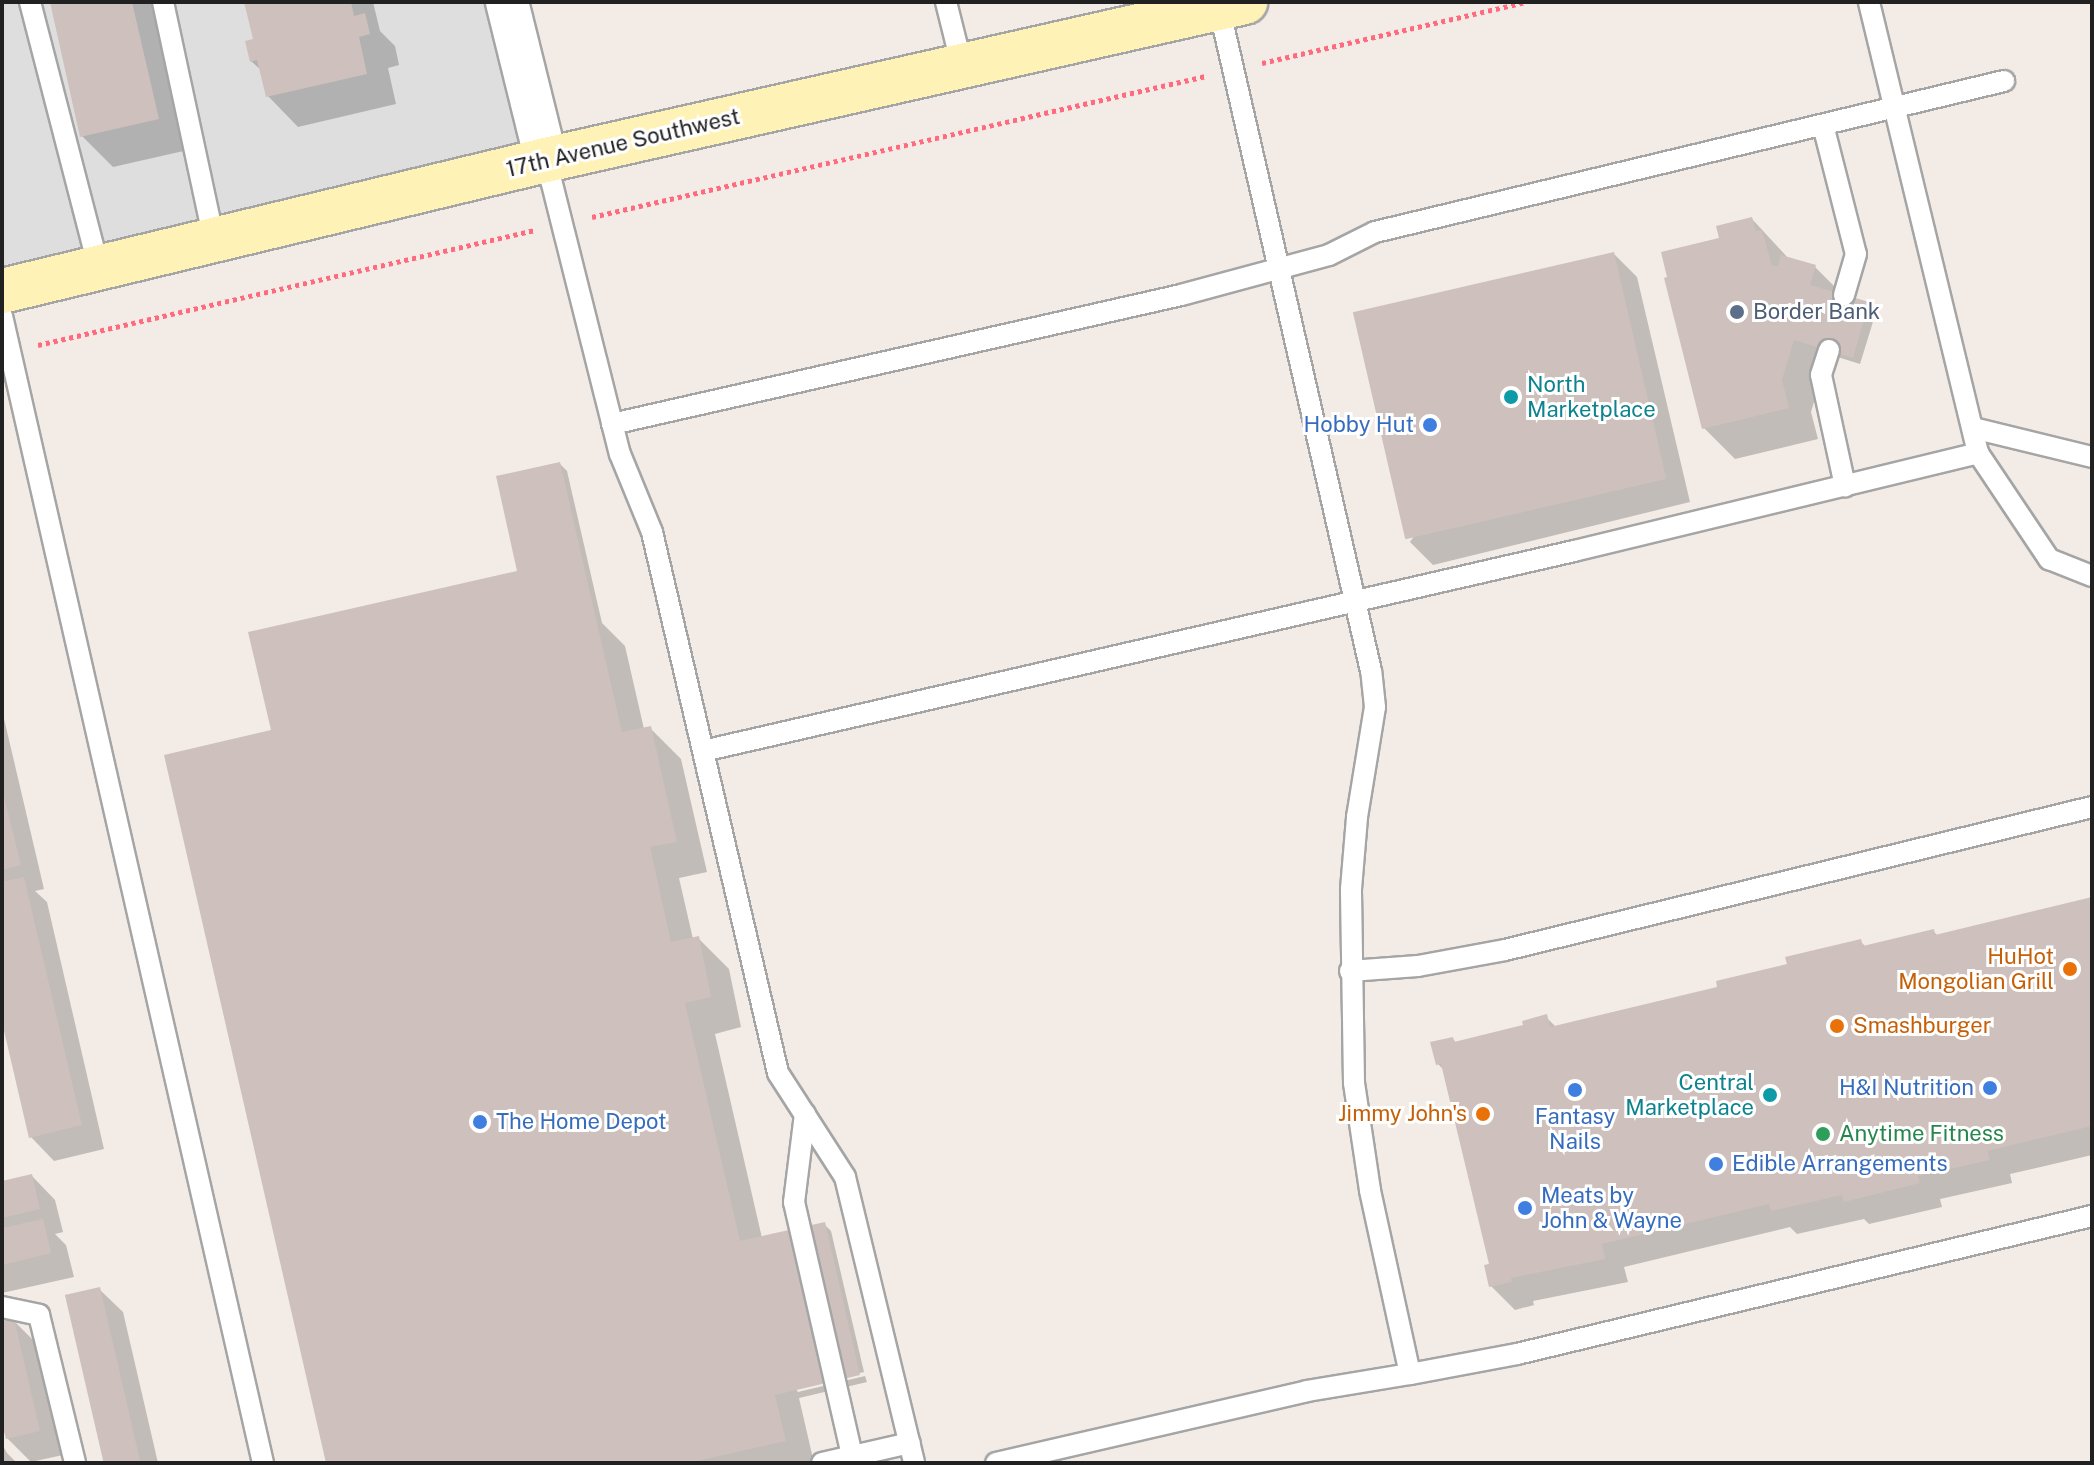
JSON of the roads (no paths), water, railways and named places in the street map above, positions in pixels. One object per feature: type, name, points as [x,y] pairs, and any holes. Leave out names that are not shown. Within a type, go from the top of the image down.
[{"type":"street","points":[[507,2],[546,160]]},
{"type":"street","name":"17th Avenue Southwest","points":[[2,291],[546,160],[1227,4]]},
{"type":"lane","points":[[30,2],[99,268]]},
{"type":"lane","points":[[163,2],[214,239]]},
{"type":"lane","points":[[946,2],[962,66]]},
{"type":"lane","points":[[1869,2],[1978,453],[2049,559],[2092,576]]},
{"type":"lane","points":[[1227,4],[1233,70],[1371,671],[1375,707],[1357,817],[1350,971],[1354,1083],[1367,1175],[1410,1374]]},
{"type":"lane","points":[[612,424],[1279,270],[1329,255],[1375,232],[2004,81]]},
{"type":"lane","points":[[1823,125],[1856,254],[1844,295]]},
{"type":"lane","points":[[546,160],[620,454],[652,532],[778,1073],[845,1177],[912,1453],[852,1456],[822,1463]]},
{"type":"lane","points":[[2,316],[263,1463]]},
{"type":"lane","points":[[1829,350],[1821,375],[1845,486]]},
{"type":"lane","points":[[1973,428],[2092,457]]},
{"type":"lane","points":[[703,751],[1355,602],[1978,453]]},
{"type":"lane","points":[[1350,971],[1418,966],[1505,950],[2092,807]]},
{"type":"lane","points":[[805,1114],[794,1202],[852,1456]]},
{"type":"lane","points":[[996,1463],[1307,1391],[1531,1351],[2092,1216]]},
{"type":"lane","points":[[2,1307],[39,1315],[75,1463]]},
{"type":"place","name":"Border Bank","points":[[1737,312]]},
{"type":"place","name":"North Marketplace","points":[[1511,397]]},
{"type":"place","name":"Hobby Hut","points":[[1430,425]]},
{"type":"place","name":"HuHot Mongolian Grill","points":[[2070,969]]},
{"type":"place","name":"Smashburger","points":[[1837,1026]]},
{"type":"place","name":"H&I Nutrition","points":[[1990,1088]]},
{"type":"place","name":"Fantasy Nails","points":[[1575,1090]]},
{"type":"place","name":"Central Marketplace","points":[[1770,1095]]},
{"type":"place","name":"Jimmy John's","points":[[1483,1114]]},
{"type":"place","name":"The Home Depot","points":[[480,1122]]},
{"type":"place","name":"Anytime Fitness","points":[[1823,1134]]},
{"type":"place","name":"Edible Arrangements","points":[[1716,1164]]},
{"type":"place","name":"Meats by John & Wayne","points":[[1525,1208]]}]
